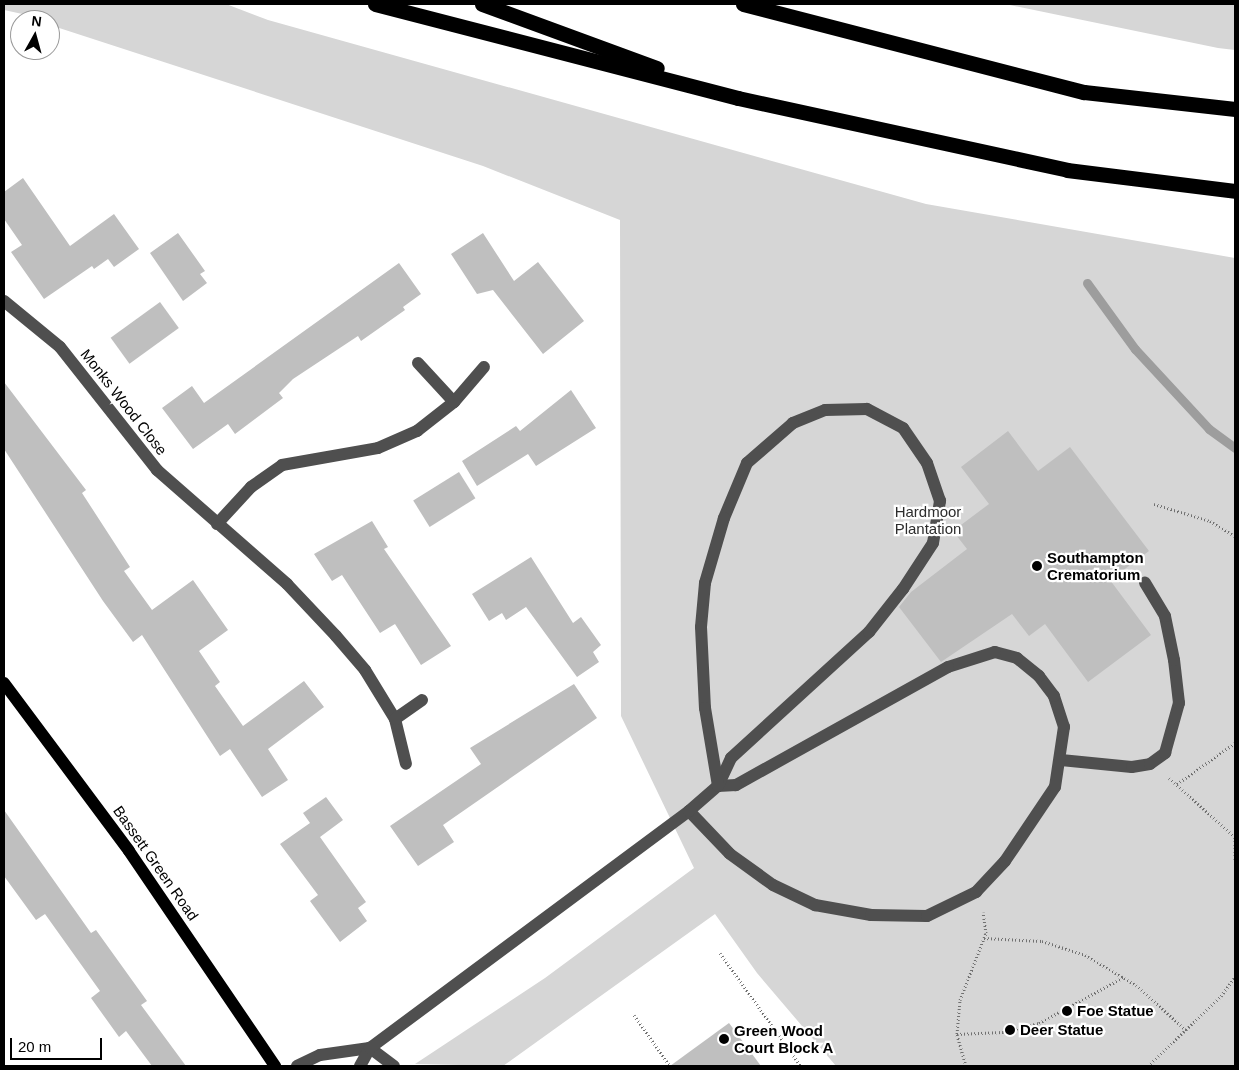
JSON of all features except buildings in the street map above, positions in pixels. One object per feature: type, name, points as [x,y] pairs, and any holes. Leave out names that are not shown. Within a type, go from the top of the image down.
[{"type":"highway","points":[[375,4],[738,98],[1066,170],[1235,191]]},
{"type":"highway","points":[[482,4],[738,98]]},
{"type":"highway","points":[[743,4],[1084,92],[1235,109]]},
{"type":"main road","name":"Bassett Green Road","points":[[4,683],[129,851],[275,1066]]},
{"type":"street","name":"Monks Wood Close","points":[[4,301],[60,347],[157,470],[287,584],[336,636],[365,670],[395,719],[406,764]]},
{"type":"street","points":[[418,363],[454,402]]},
{"type":"street","points":[[217,524],[251,487],[282,465],[378,448],[417,431],[454,402],[484,367]]},
{"type":"street","points":[[360,1066],[370,1048],[689,811],[718,786],[731,758],[868,632],[933,543],[940,502],[927,463],[903,428],[867,409],[824,410],[793,422],[747,463],[724,518],[705,583],[701,626],[705,708],[718,786]]},
{"type":"street","points":[[1061,760],[1132,767],[1150,764],[1165,753],[1179,703],[1165,616],[1145,583]]},
{"type":"street","points":[[689,811],[730,854],[773,885],[815,905],[871,915],[927,916],[976,892],[1005,862],[1056,787],[1064,727],[1054,696],[1017,658],[994,652],[948,667],[736,785],[718,786]]},
{"type":"street","points":[[395,719],[422,700]]},
{"type":"street","points":[[297,1066],[320,1054],[370,1048],[394,1066]]},
{"type":"path","points":[[1154,504],[1210,521],[1235,536]]},
{"type":"path","points":[[1177,784],[1235,744]]},
{"type":"path","points":[[1150,764],[1177,784],[1235,837],[1235,861]]},
{"type":"path","points":[[966,1066],[957,1034],[960,1000],[984,938],[984,916],[976,892]]},
{"type":"path","points":[[984,938],[1062,946],[1124,977],[1187,1030]]},
{"type":"path","points":[[720,953],[801,1066]]},
{"type":"path","points":[[1148,1066],[1187,1030],[1235,976]]},
{"type":"path","points":[[957,1034],[1003,1032],[1039,1023],[1124,977]]},
{"type":"path","points":[[634,1015],[670,1066]]},
{"type":"green space","name":"Hardmoor Plantation","points":[[4,4],[226,4],[268,20],[926,204],[1235,258],[1235,1066],[836,1066],[757,973],[715,914],[503,1066],[415,1064],[545,978],[694,868],[621,716],[620,220],[483,166],[60,28],[60,10],[4,10]]},
{"type":"green space","points":[[1005,4],[1235,4],[1235,50],[1218,48]]},
{"type":"waterway","points":[[1087,283],[1135,349],[1209,429],[1235,448]]},
{"type":"place","name":"Southampton Crematorium","points":[[1037,566]]},
{"type":"place","name":"Foe Statue","points":[[1067,1011]]},
{"type":"place","name":"Deer Statue","points":[[1010,1030]]},
{"type":"place","name":"Green Wood Court Block A","points":[[724,1039]]}]
